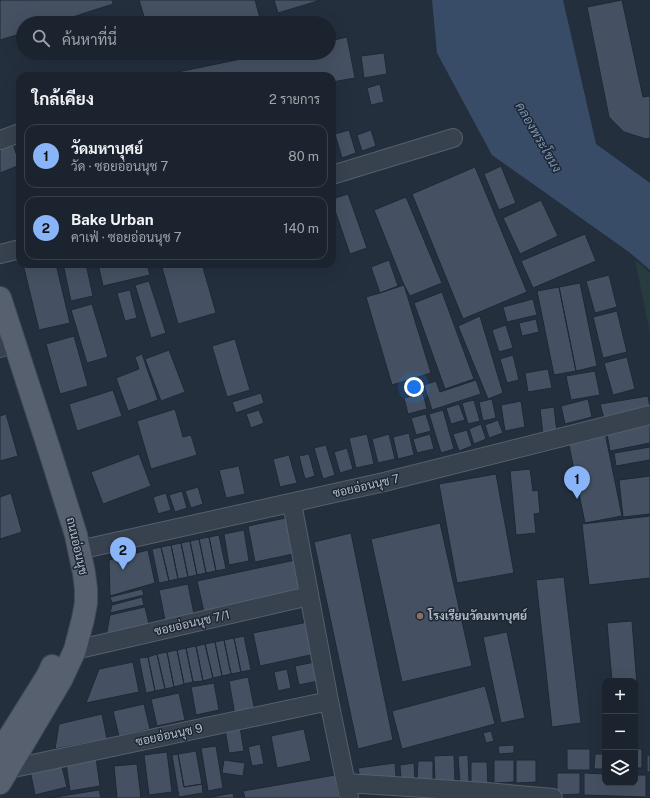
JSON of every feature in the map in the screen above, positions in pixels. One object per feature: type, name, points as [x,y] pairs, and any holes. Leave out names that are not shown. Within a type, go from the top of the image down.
[{"type":"main road","name":"ถนนอ่อนนุช","points":[[0,298],[4,346],[66,553],[72,603],[61,647],[3,768]]},
{"type":"main road","name":"ถนนอ่อนนุช","points":[[3,768],[61,680],[75,650],[86,603],[86,589],[76,535],[55,466],[4,346]]},
{"type":"street","points":[[0,140],[16,134]]},
{"type":"street","points":[[336,174],[453,138]]},
{"type":"street","points":[[0,254],[16,250]]},
{"type":"street","name":"ซอยอ่อนนุช 7","points":[[79,550],[384,482],[650,415]]},
{"type":"street","points":[[292,503],[329,701],[348,790],[486,792],[553,798]]},
{"type":"street","name":"ซอยอ่อนนุช 7/1","points":[[75,650],[309,596]]},
{"type":"street","name":"ซอยอ่อนนุช 9","points":[[3,768],[329,701]]},
{"type":"green space","points":[[635,260],[650,273],[650,333]]},
{"type":"water","name":"คลองพระโขนง","points":[[432,0],[563,0],[596,144],[650,183],[650,270],[629,252],[492,155],[437,53]]},
{"type":"building","points":[[0,0],[112,0],[113,4],[76,16],[16,16],[16,35],[0,40]]},
{"type":"building","points":[[139,0],[255,0],[259,16],[144,16]]},
{"type":"building","points":[[274,0],[321,0],[278,13]]},
{"type":"building","points":[[622,0],[643,97],[650,96],[650,138],[646,139],[624,132],[609,117],[587,7]]},
{"type":"building","points":[[347,37],[355,78],[336,81],[336,72],[178,72],[236,60],[336,60],[336,39]]},
{"type":"building","points":[[384,53],[387,74],[364,78],[361,56]]},
{"type":"building","points":[[380,84],[384,102],[371,105],[367,88]]},
{"type":"building","points":[[349,130],[356,153],[342,158],[336,134]]},
{"type":"building","points":[[371,130],[376,146],[362,151],[357,135]]},
{"type":"building","points":[[13,144],[16,153],[16,167],[0,173],[0,149]]},
{"type":"building","points":[[501,166],[516,203],[499,210],[484,174]]},
{"type":"building","points":[[475,167],[527,292],[463,319],[412,194]]},
{"type":"building","points":[[348,194],[367,248],[350,254],[336,214],[336,198]]},
{"type":"building","points":[[406,197],[442,283],[410,296],[404,285],[374,210]]},
{"type":"building","points":[[541,200],[558,236],[520,254],[503,218]]},
{"type":"building","points":[[585,234],[596,261],[533,288],[521,261]]},
{"type":"building","points":[[389,260],[398,286],[380,293],[371,267]]},
{"type":"building","points":[[24,268],[57,268],[70,323],[39,330]]},
{"type":"building","points":[[64,268],[87,268],[93,296],[71,301]]},
{"type":"building","points":[[99,268],[148,268],[150,275],[103,286]]},
{"type":"building","points":[[162,268],[203,268],[216,313],[178,324]]},
{"type":"building","points":[[609,275],[617,307],[595,313],[586,281]]},
{"type":"building","points":[[149,281],[166,333],[151,338],[135,285]]},
{"type":"building","points":[[580,283],[597,366],[576,371],[559,287]]},
{"type":"building","points":[[404,285],[431,373],[392,385],[366,297]]},
{"type":"building","points":[[559,287],[576,371],[554,375],[537,291]]},
{"type":"building","points":[[130,290],[137,318],[125,321],[117,293]]},
{"type":"building","points":[[442,292],[474,379],[445,389],[414,303]]},
{"type":"building","points":[[533,299],[537,315],[507,322],[503,307]]},
{"type":"building","points":[[92,304],[108,357],[87,363],[71,310]]},
{"type":"building","points":[[617,311],[627,352],[603,358],[593,317]]},
{"type":"building","points":[[480,316],[503,393],[488,399],[458,326]]},
{"type":"building","points":[[536,319],[539,332],[522,336],[519,323]]},
{"type":"building","points":[[506,325],[513,348],[499,352],[492,330]]},
{"type":"building","points":[[74,336],[88,386],[60,394],[46,344]]},
{"type":"building","points":[[235,339],[250,390],[227,397],[212,346]]},
{"type":"building","points":[[169,350],[185,392],[161,401],[145,359]]},
{"type":"building","points":[[142,354],[158,400],[128,411],[116,378],[139,369],[135,357]]},
{"type":"building","points":[[513,355],[519,380],[507,383],[500,359]]},
{"type":"building","points":[[627,357],[635,389],[613,395],[604,363]]},
{"type":"building","points":[[548,369],[552,388],[528,392],[525,373]]},
{"type":"building","points":[[595,371],[600,395],[571,400],[566,376]]},
{"type":"building","points":[[476,380],[481,394],[432,410],[424,385],[436,381],[440,392]]},
{"type":"building","points":[[113,390],[122,416],[77,431],[69,404]]},
{"type":"building","points":[[261,393],[264,403],[236,413],[232,402]]},
{"type":"building","points":[[423,393],[427,409],[408,414],[404,398]]},
{"type":"building","points":[[648,396],[650,408],[605,422],[600,404]]},
{"type":"building","points":[[492,399],[496,418],[483,421],[479,402]]},
{"type":"building","points":[[588,399],[592,417],[565,424],[561,406]]},
{"type":"building","points":[[474,400],[480,421],[468,424],[462,403]]},
{"type":"building","points":[[521,401],[525,427],[505,431],[501,405]]},
{"type":"building","points":[[459,404],[465,420],[451,424],[446,408]]},
{"type":"building","points":[[554,407],[557,432],[543,434],[540,409]]},
{"type":"building","points":[[175,409],[183,437],[191,435],[197,455],[151,469],[137,421]]},
{"type":"building","points":[[259,410],[264,423],[251,428],[246,414]]},
{"type":"building","points":[[443,410],[454,449],[441,453],[429,414]]},
{"type":"building","points":[[650,412],[650,443],[610,451],[605,422]]},
{"type":"building","points":[[6,414],[18,456],[0,461],[0,416]]},
{"type":"building","points":[[426,414],[431,431],[416,435],[411,418]]},
{"type":"building","points":[[602,418],[622,516],[585,523],[565,426]]},
{"type":"building","points":[[498,420],[503,433],[489,438],[485,425]]},
{"type":"building","points":[[481,424],[486,439],[474,444],[469,429]]},
{"type":"building","points":[[467,430],[472,446],[459,451],[453,434]]},
{"type":"building","points":[[409,433],[414,455],[398,459],[393,437]]},
{"type":"building","points":[[367,434],[374,464],[356,468],[349,438]]},
{"type":"building","points":[[389,434],[395,459],[378,463],[372,439]]},
{"type":"building","points":[[430,434],[434,449],[417,453],[413,439]]},
{"type":"building","points":[[326,445],[335,475],[323,479],[314,448]]},
{"type":"building","points":[[650,447],[650,460],[616,466],[614,453]]},
{"type":"building","points":[[347,448],[353,469],[340,473],[334,452]]},
{"type":"building","points":[[139,454],[151,486],[103,504],[91,472]]},
{"type":"building","points":[[309,454],[315,476],[305,479],[299,456]]},
{"type":"building","points":[[289,455],[297,483],[280,487],[273,459]]},
{"type":"building","points":[[239,466],[245,494],[226,498],[219,470]]},
{"type":"building","points":[[530,469],[533,491],[538,490],[540,513],[534,514],[536,533],[516,535],[510,471]]},
{"type":"building","points":[[496,474],[514,573],[457,583],[439,484]]},
{"type":"building","points":[[650,476],[650,514],[623,517],[619,480]]},
{"type":"building","points":[[198,487],[203,504],[191,508],[185,491]]},
{"type":"building","points":[[182,491],[187,508],[175,512],[169,495]]},
{"type":"building","points":[[11,493],[22,532],[0,539],[0,497]]},
{"type":"building","points":[[166,493],[171,510],[158,514],[153,497]]},
{"type":"building","points":[[650,516],[650,578],[589,585],[582,524]]},
{"type":"building","points":[[290,517],[298,553],[255,562],[248,526]]},
{"type":"building","points":[[440,523],[472,666],[402,682],[371,539]]},
{"type":"building","points":[[244,530],[249,561],[229,565],[224,534]]},
{"type":"building","points":[[351,533],[393,740],[358,749],[314,542]]},
{"type":"building","points":[[219,535],[226,569],[216,571],[209,537]]},
{"type":"building","points":[[209,537],[216,571],[206,573],[199,539]]},
{"type":"building","points":[[199,539],[206,573],[197,575],[190,541]]},
{"type":"building","points":[[190,541],[197,575],[188,577],[181,543]]},
{"type":"building","points":[[181,543],[188,577],[178,579],[171,545]]},
{"type":"building","points":[[171,545],[178,579],[169,581],[161,547]]},
{"type":"building","points":[[161,547],[169,581],[159,583],[152,549]]},
{"type":"building","points":[[148,550],[155,583],[110,596],[109,560]]},
{"type":"building","points":[[300,559],[306,593],[205,616],[197,581]]},
{"type":"building","points":[[564,577],[581,723],[552,727],[536,580]]},
{"type":"building","points":[[188,584],[195,619],[166,625],[159,590]]},
{"type":"building","points":[[142,589],[144,595],[112,603],[110,597]]},
{"type":"building","points":[[142,597],[144,605],[110,613],[112,605]]},
{"type":"building","points":[[145,607],[150,628],[106,637],[110,615]]},
{"type":"building","points":[[632,621],[636,678],[612,678],[607,623]]},
{"type":"building","points":[[308,622],[315,654],[260,666],[253,633]]},
{"type":"building","points":[[507,632],[525,718],[501,723],[483,637]]},
{"type":"building","points":[[244,636],[251,670],[241,672],[234,638]]},
{"type":"building","points":[[234,638],[241,672],[231,674],[224,640]]},
{"type":"building","points":[[224,640],[231,674],[222,676],[215,642]]},
{"type":"building","points":[[215,642],[222,676],[213,678],[205,644]]},
{"type":"building","points":[[205,644],[213,678],[203,681],[196,646]]},
{"type":"building","points":[[196,646],[203,681],[193,682],[186,648]]},
{"type":"building","points":[[186,648],[193,682],[184,684],[177,650]]},
{"type":"building","points":[[177,650],[184,684],[174,687],[167,652]]},
{"type":"building","points":[[167,652],[174,687],[165,689],[157,654]]},
{"type":"building","points":[[157,654],[165,689],[155,691],[148,657]]},
{"type":"building","points":[[148,657],[155,691],[146,693],[139,658]]},
{"type":"building","points":[[133,662],[139,692],[86,703],[99,669]]},
{"type":"building","points":[[315,662],[318,681],[299,685],[295,666]]},
{"type":"building","points":[[287,669],[291,688],[278,691],[274,672]]},
{"type":"building","points":[[248,677],[255,711],[235,715],[229,681]]},
{"type":"building","points":[[214,683],[219,710],[196,715],[191,687]]},
{"type":"building","points":[[485,686],[495,724],[402,749],[392,711]]},
{"type":"building","points":[[179,693],[185,720],[157,726],[151,699]]},
{"type":"building","points":[[144,704],[150,729],[119,736],[113,711]]},
{"type":"building","points":[[102,714],[107,739],[55,749],[59,724]]},
{"type":"building","points":[[240,727],[244,751],[229,753],[225,730]]},
{"type":"building","points":[[304,729],[311,761],[277,768],[271,736]]},
{"type":"building","points":[[491,731],[494,741],[486,743],[483,733]]},
{"type":"building","points":[[260,744],[264,764],[252,766],[248,747]]},
{"type":"building","points":[[514,745],[514,753],[499,754],[498,746]]},
{"type":"building","points":[[216,746],[223,788],[208,791],[201,748]]},
{"type":"building","points":[[567,749],[590,749],[590,770],[567,770]]},
{"type":"building","points":[[638,749],[642,749],[642,768],[638,768]]},
{"type":"building","points":[[196,751],[202,784],[184,787],[178,754]]},
{"type":"building","points":[[167,752],[172,792],[149,795],[144,755]]},
{"type":"building","points":[[178,754],[184,787],[202,784],[203,793],[179,797],[172,755]]},
{"type":"building","points":[[595,754],[602,754],[602,769],[594,769]]},
{"type":"building","points":[[454,755],[455,782],[435,783],[434,756]]},
{"type":"building","points":[[468,755],[469,782],[460,783],[458,756]]},
{"type":"building","points":[[647,755],[650,755],[650,772],[647,772]]},
{"type":"building","points":[[96,758],[100,786],[70,791],[66,763]]},
{"type":"building","points":[[224,760],[245,763],[243,776],[222,773]]},
{"type":"building","points":[[494,760],[514,760],[514,782],[494,783]]},
{"type":"building","points":[[516,760],[536,760],[536,782],[516,783]]},
{"type":"building","points":[[418,761],[433,761],[433,781],[417,781]]},
{"type":"building","points":[[471,762],[487,762],[488,786],[471,787]]},
{"type":"building","points":[[61,763],[67,787],[35,795],[30,770]]},
{"type":"building","points":[[395,763],[397,788],[362,788],[358,768]]},
{"type":"building","points":[[414,763],[415,781],[401,782],[400,765]]},
{"type":"building","points":[[137,764],[141,798],[117,798],[114,766]]},
{"type":"building","points":[[557,773],[580,773],[580,794],[557,795]]},
{"type":"building","points":[[584,773],[602,774],[602,786],[638,786],[638,775],[646,775],[646,797],[584,795]]},
{"type":"building","points":[[335,775],[339,798],[245,798],[243,791]]},
{"type":"building","points":[[99,790],[101,798],[49,798]]},
{"type":"building","points":[[233,793],[234,798],[206,798]]},
{"type":"place","name":"วัดมหาบุศย์","points":[[577,499]]},
{"type":"place","name":"Bake Urban","points":[[123,570]]},
{"type":"place","name":"โรงเรียนวัดมหาบุศย์","points":[[420,616]]}]
